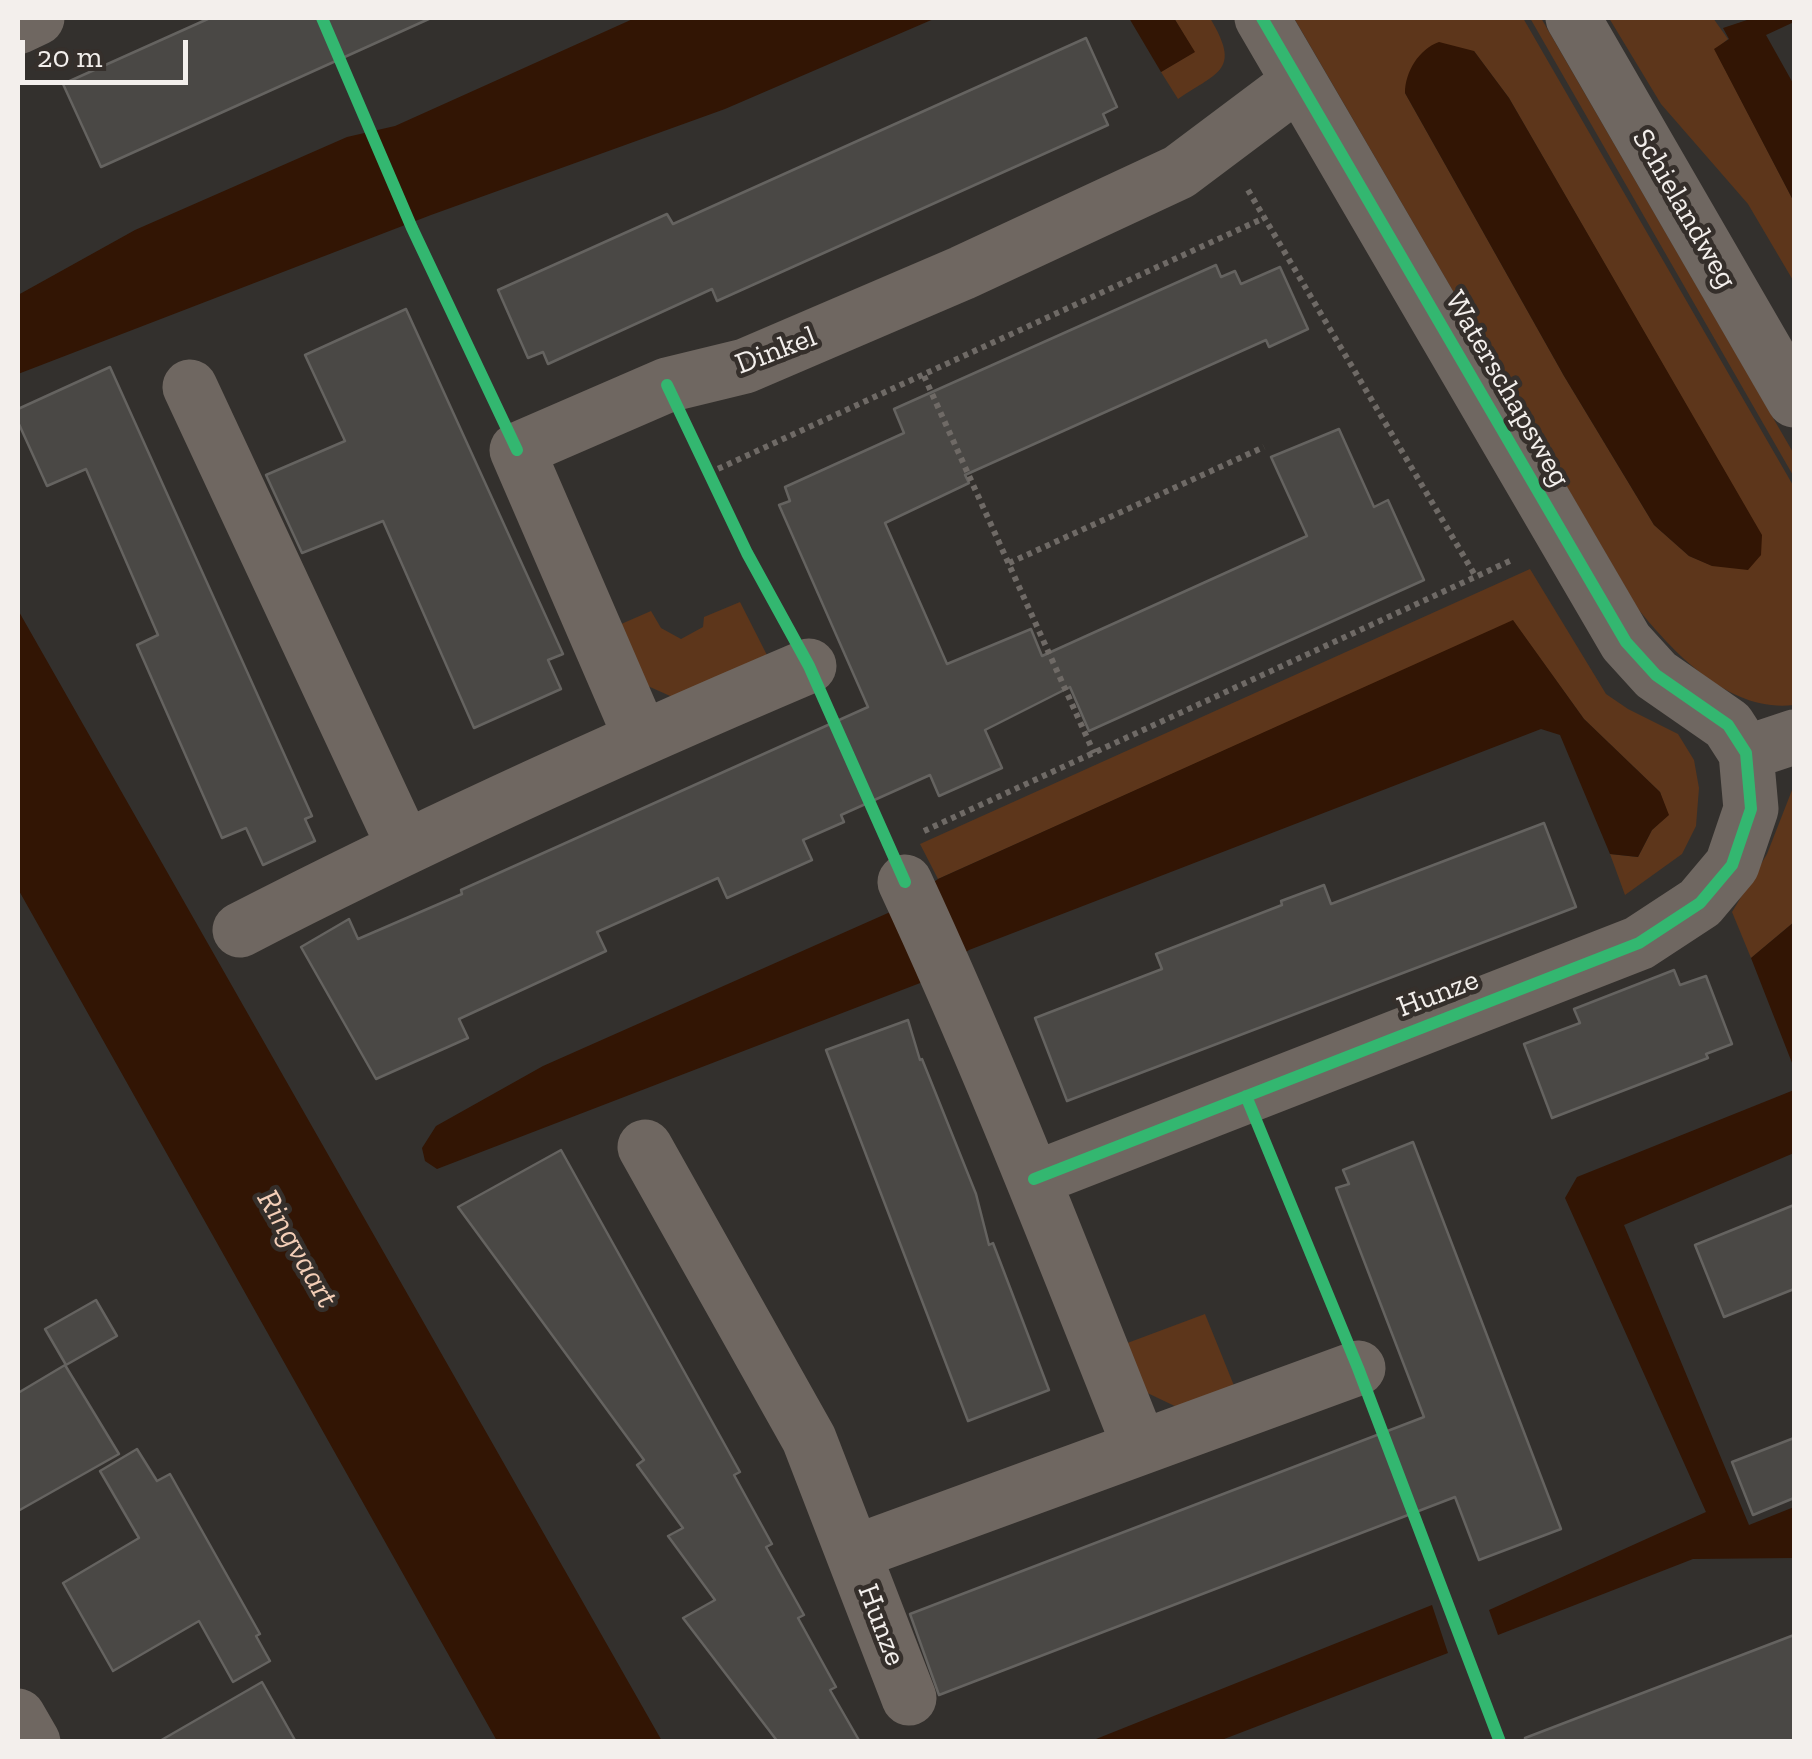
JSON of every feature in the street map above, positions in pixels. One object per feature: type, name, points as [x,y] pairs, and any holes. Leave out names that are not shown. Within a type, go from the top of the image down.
[{"type":"street","points":[[18,26],[36,18]]},
{"type":"street","name":"Waterschapsweg","points":[[1262,18],[1626,642],[1656,675],[1728,725],[1770,745]]},
{"type":"street","name":"Schielandweg","points":[[1572,18],[1794,400]]},
{"type":"street","name":"Dinkel","points":[[640,737],[517,450],[667,385],[745,366],[1179,172],[1300,82]]},
{"type":"street","points":[[190,387],[404,846]]},
{"type":"street","points":[[240,930],[404,846],[640,737],[808,666]]},
{"type":"street","name":"Hunze","points":[[1034,1179],[1639,943],[1700,903],[1732,865],[1770,745]]},
{"type":"street","points":[[897,864],[1034,1179],[1140,1446]]},
{"type":"street","name":"Hunze","points":[[645,1147],[809,1439],[909,1698]]},
{"type":"street","name":"Hunze","points":[[853,1552],[1358,1368]]},
{"type":"street","points":[[18,1716],[32,1742]]},
{"type":"path","points":[[1221,141],[1476,578]]},
{"type":"path","points":[[708,473],[1264,218]]},
{"type":"path","points":[[924,376],[1094,753]]},
{"type":"path","points":[[667,385],[716,489]]},
{"type":"path","points":[[1009,563],[1264,447]]},
{"type":"path","points":[[897,864],[1094,753],[1564,537]]},
{"type":"shaded area","points":[[1174,18],[1210,18],[1225,59],[1215,75],[1178,99],[1161,72],[1194,52]]},
{"type":"shaded area","points":[[1294,18],[1523,18],[1794,487],[1794,705],[1770,705],[1726,690],[1687,661],[1638,609]],"holes":[[[1474,51],[1509,98],[1761,535],[1761,555],[1713,566],[1689,556],[1654,525],[1564,376],[1405,93]]]},
{"type":"shaded area","points":[[1530,18],[1541,18],[1794,454],[1794,477]]},
{"type":"shaded area","points":[[1609,18],[1713,18],[1728,39],[1715,50],[1794,202],[1794,282],[1748,204],[1661,104]]},
{"type":"shaded area","points":[[1530,569],[1606,694],[1678,734],[1694,760],[1699,788],[1696,826],[1682,854],[1625,895],[1610,854],[1638,857],[1652,830],[1668,815],[1660,792],[1584,719],[1513,621],[938,879],[920,844]]},
{"type":"shaded area","points":[[740,602],[770,661],[677,699],[641,683],[612,628],[651,611],[661,628],[681,639],[703,627],[704,617]]},
{"type":"shaded area","points":[[1794,785],[1794,922],[1751,958],[1732,912],[1767,854]]},
{"type":"shaded area","points":[[1205,1314],[1235,1388],[1181,1409],[1139,1389],[1122,1345]]},
{"type":"water","points":[[635,18],[936,18],[725,109],[431,215],[18,374],[18,295],[135,230],[347,137],[395,126]]},
{"type":"water","points":[[1129,18],[1174,18],[1195,52],[1161,72]]},
{"type":"water","points":[[1753,18],[1794,18],[1794,22],[1766,35],[1794,85],[1794,202],[1714,49],[1729,39],[1723,28]]},
{"type":"water","points":[[1439,42],[1474,51],[1509,98],[1762,535],[1761,555],[1748,570],[1712,566],[1689,556],[1654,525],[1564,376],[1405,93],[1415,62]]},
{"type":"water","name":"Ringvaart","points":[[18,610],[662,1741],[497,1741],[18,889]]},
{"type":"water","points":[[1513,620],[1584,719],[1660,792],[1669,815],[1652,830],[1638,857],[1610,854],[1560,735],[1541,729],[969,950],[928,980],[437,1169],[425,1161],[422,1148],[436,1126],[543,1066],[897,909],[938,879]]},
{"type":"water","points":[[1794,922],[1794,1068],[1751,958]]},
{"type":"water","points":[[1794,1090],[1794,1153],[1624,1225],[1749,1525],[1794,1507],[1794,1558],[1693,1559],[1498,1635],[1489,1610],[1706,1512],[1565,1198],[1577,1177]]},
{"type":"water","points":[[1432,1605],[1448,1653],[1219,1741],[1091,1741]]},
{"type":"building","points":[[210,18],[431,18],[101,167],[63,84]]},
{"type":"building","points":[[1086,38],[1117,107],[1103,114],[1108,125],[717,301],[712,289],[548,364],[543,352],[528,358],[498,290],[667,214],[673,224]]},
{"type":"building","points":[[1216,265],[1221,277],[1235,271],[1241,284],[1280,267],[1308,329],[1269,347],[1266,340],[965,475],[969,483],[885,523],[947,664],[1031,629],[1042,656],[1307,536],[1271,457],[1339,429],[1374,507],[1388,500],[1424,580],[1089,731],[1070,687],[985,730],[1002,768],[939,796],[930,775],[841,815],[844,822],[803,840],[812,860],[727,898],[718,878],[597,932],[606,951],[459,1019],[468,1038],[376,1079],[301,947],[349,919],[358,939],[868,707],[779,505],[790,501],[785,487],[904,433],[894,409]]},
{"type":"building","points":[[406,309],[563,654],[548,660],[561,689],[474,728],[383,521],[302,553],[266,475],[345,441],[305,355]]},
{"type":"building","points":[[110,367],[312,816],[305,819],[315,841],[263,865],[246,828],[222,838],[137,645],[158,635],[86,469],[47,486],[18,422],[18,409]]},
{"type":"building","points":[[1544,823],[1576,907],[1067,1101],[1035,1018],[1162,969],[1156,954],[1282,905],[1281,901],[1324,885],[1331,904]]},
{"type":"building","points":[[1674,970],[1680,985],[1706,976],[1732,1044],[1706,1054],[1708,1058],[1552,1118],[1524,1044],[1580,1023],[1574,1009]]},
{"type":"building","points":[[908,1020],[920,1060],[976,1194],[989,1245],[993,1243],[1049,1390],[968,1421],[826,1050]]},
{"type":"building","points":[[1413,1142],[1561,1529],[1479,1560],[1455,1497],[939,1695],[910,1614],[1424,1417],[1336,1188],[1349,1184],[1343,1170]]},
{"type":"building","points":[[561,1150],[740,1472],[734,1475],[772,1544],[766,1547],[804,1615],[798,1618],[836,1687],[830,1690],[860,1742],[778,1742],[683,1618],[715,1600],[668,1536],[683,1528],[637,1465],[644,1460],[458,1207]]},
{"type":"building","points":[[1794,1205],[1794,1289],[1724,1317],[1695,1245]]},
{"type":"building","points":[[96,1300],[117,1336],[66,1365],[45,1329]]},
{"type":"building","points":[[65,1365],[119,1454],[18,1511],[18,1393]]},
{"type":"building","points":[[1794,1438],[1794,1498],[1753,1515],[1732,1462]]},
{"type":"building","points":[[137,1449],[157,1481],[170,1474],[260,1634],[256,1636],[270,1661],[233,1682],[199,1621],[113,1671],[63,1583],[139,1538],[100,1471]]},
{"type":"building","points":[[1794,1635],[1794,1742],[1525,1742],[1525,1738]]},
{"type":"building","points":[[262,1682],[296,1742],[158,1742]]},
{"type":"cycle path","points":[[322,18],[412,228],[517,450]]},
{"type":"cycle path","points":[[1034,1179],[1639,943],[1700,903],[1732,865],[1751,809],[1746,753],[1728,725],[1656,675],[1626,642],[1262,18]]},
{"type":"cycle path","points":[[667,385],[747,553],[809,666],[905,882]]},
{"type":"cycle path","points":[[1246,1096],[1358,1368],[1500,1742]]}]
